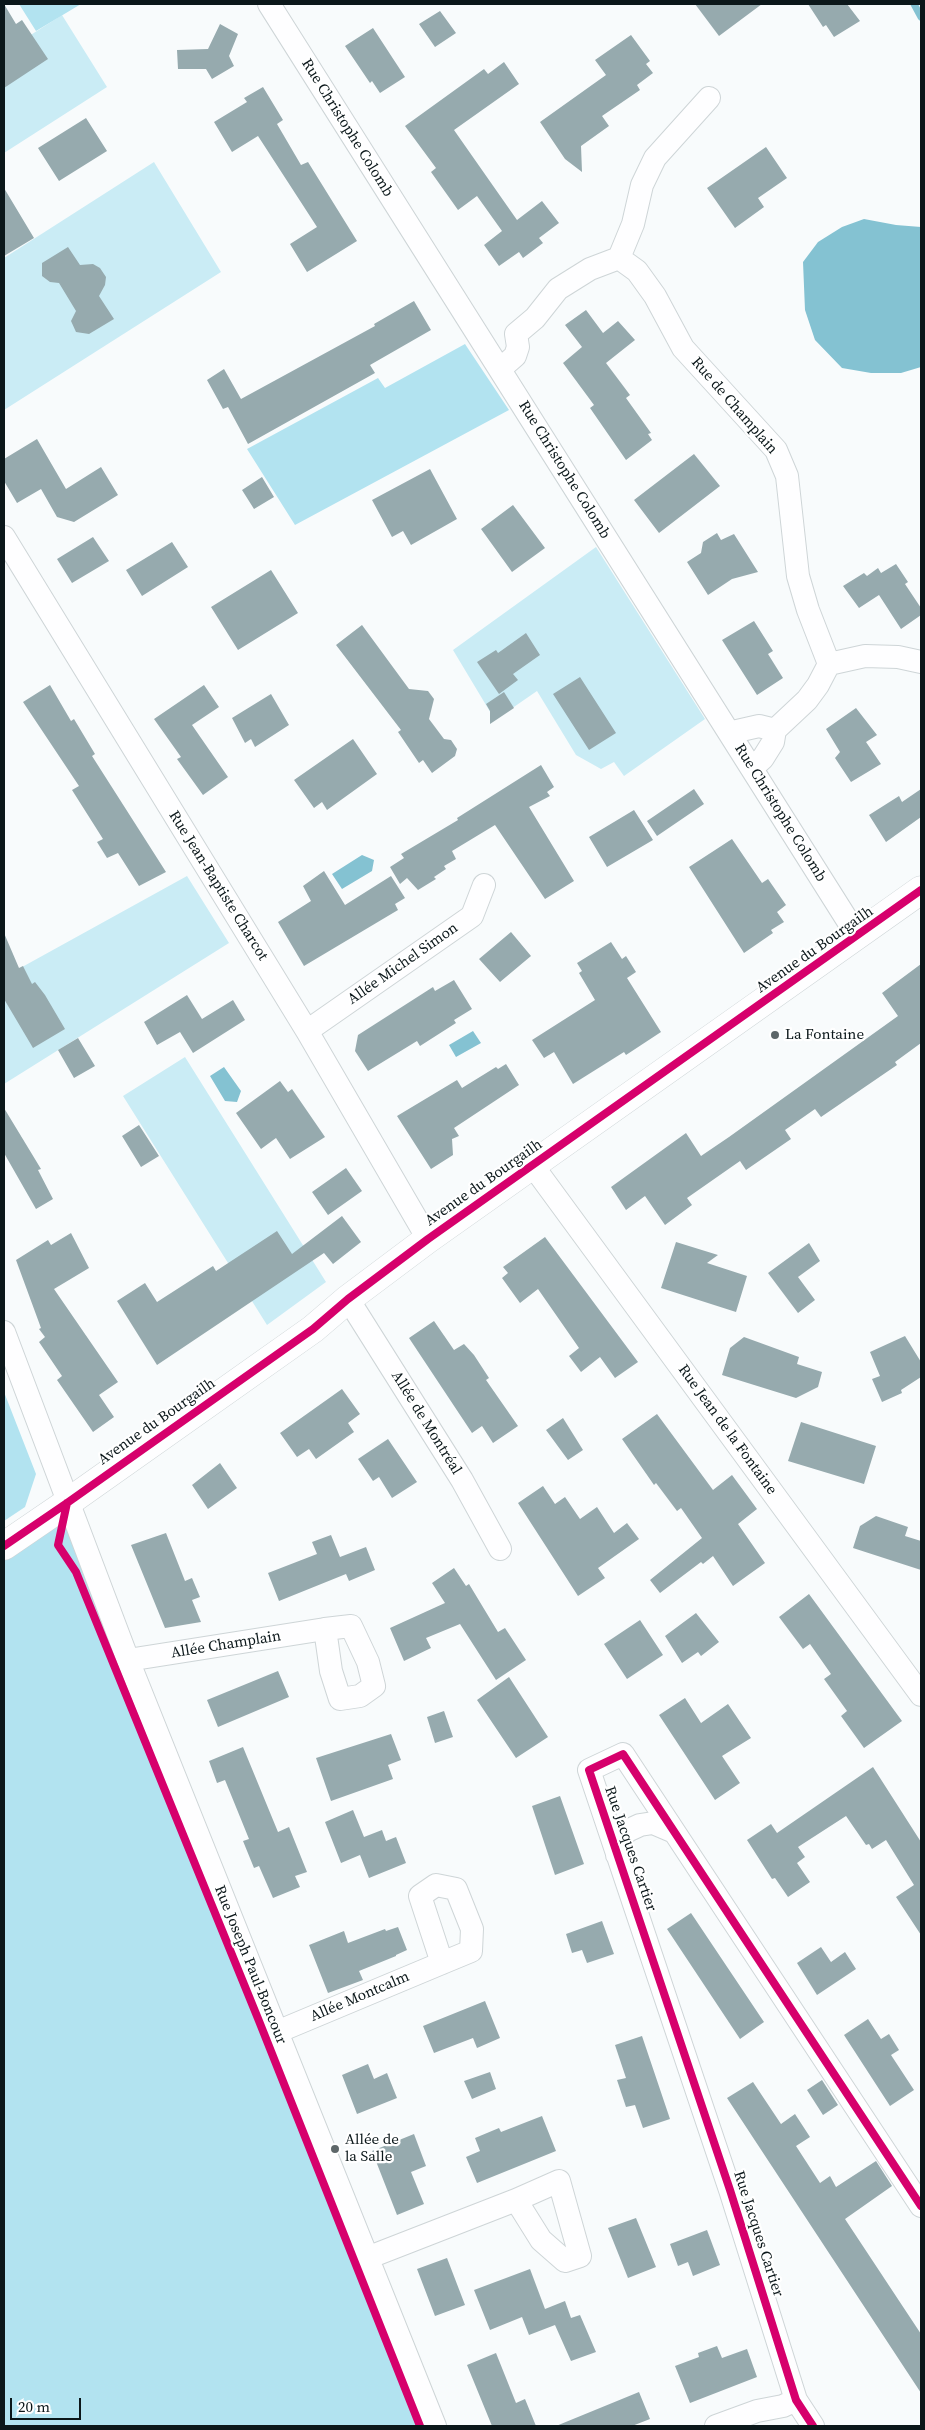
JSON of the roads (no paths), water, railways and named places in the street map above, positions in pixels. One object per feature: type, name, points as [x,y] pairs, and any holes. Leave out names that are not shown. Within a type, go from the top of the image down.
[{"type":"main road","name":"Avenue du Bourgailh","points":[[4,1546],[313,1328],[348,1299],[428,1239],[858,937],[921,890]]},
{"type":"street","name":"Rue Christophe Colomb","points":[[269,4],[858,937]]},
{"type":"street","points":[[481,340],[501,332],[516,334],[535,318],[558,289],[590,269],[619,258],[633,224],[642,185],[655,158],[709,98]]},
{"type":"street","name":"Rue de Champlain","points":[[619,258],[637,271],[655,296],[683,348],[776,450],[787,476],[798,576],[808,610],[829,664]]},
{"type":"street","points":[[500,369],[515,356],[518,347],[516,334]]},
{"type":"street","name":"Rue Jean-Baptiste Charcot","points":[[4,536],[307,1031],[428,1239]]},
{"type":"street","points":[[752,768],[763,758],[773,742],[775,730],[807,700],[818,685],[829,664],[865,656],[898,657],[921,662]]},
{"type":"street","points":[[731,734],[737,730],[759,726],[775,730]]},
{"type":"street","name":"Allée Michel Simon","points":[[307,1031],[472,916],[484,885]]},
{"type":"street","name":"Rue Jean de la Fontaine","points":[[533,1166],[921,1694]]},
{"type":"street","name":"Allée de Montréal","points":[[348,1299],[462,1480],[500,1549]]},
{"type":"street","name":"Rue Joseph Paul-Boncour","points":[[4,1332],[67,1503],[128,1660],[435,2426]]},
{"type":"street","name":"Allée Champlain","points":[[128,1660],[325,1629]]},
{"type":"street","name":"Rue Jacques Cartier","points":[[807,2425],[796,2400],[730,2190],[589,1770],[623,1754],[921,2206]]},
{"type":"street","points":[[617,1855],[619,1841],[627,1831],[640,1825],[653,1823],[674,1832]]},
{"type":"street","name":"Allée Montcalm","points":[[277,2032],[442,1963]]},
{"type":"street","points":[[367,2258],[516,2200]]},
{"type":"street","points":[[716,2426],[757,2411],[783,2406],[796,2400]]},
{"type":"waterway","points":[[914,4],[921,17]]},
{"type":"place","name":"La Fontaine","points":[[775,1035]]},
{"type":"place","name":"Allée de la Salle","points":[[335,2149]]}]
